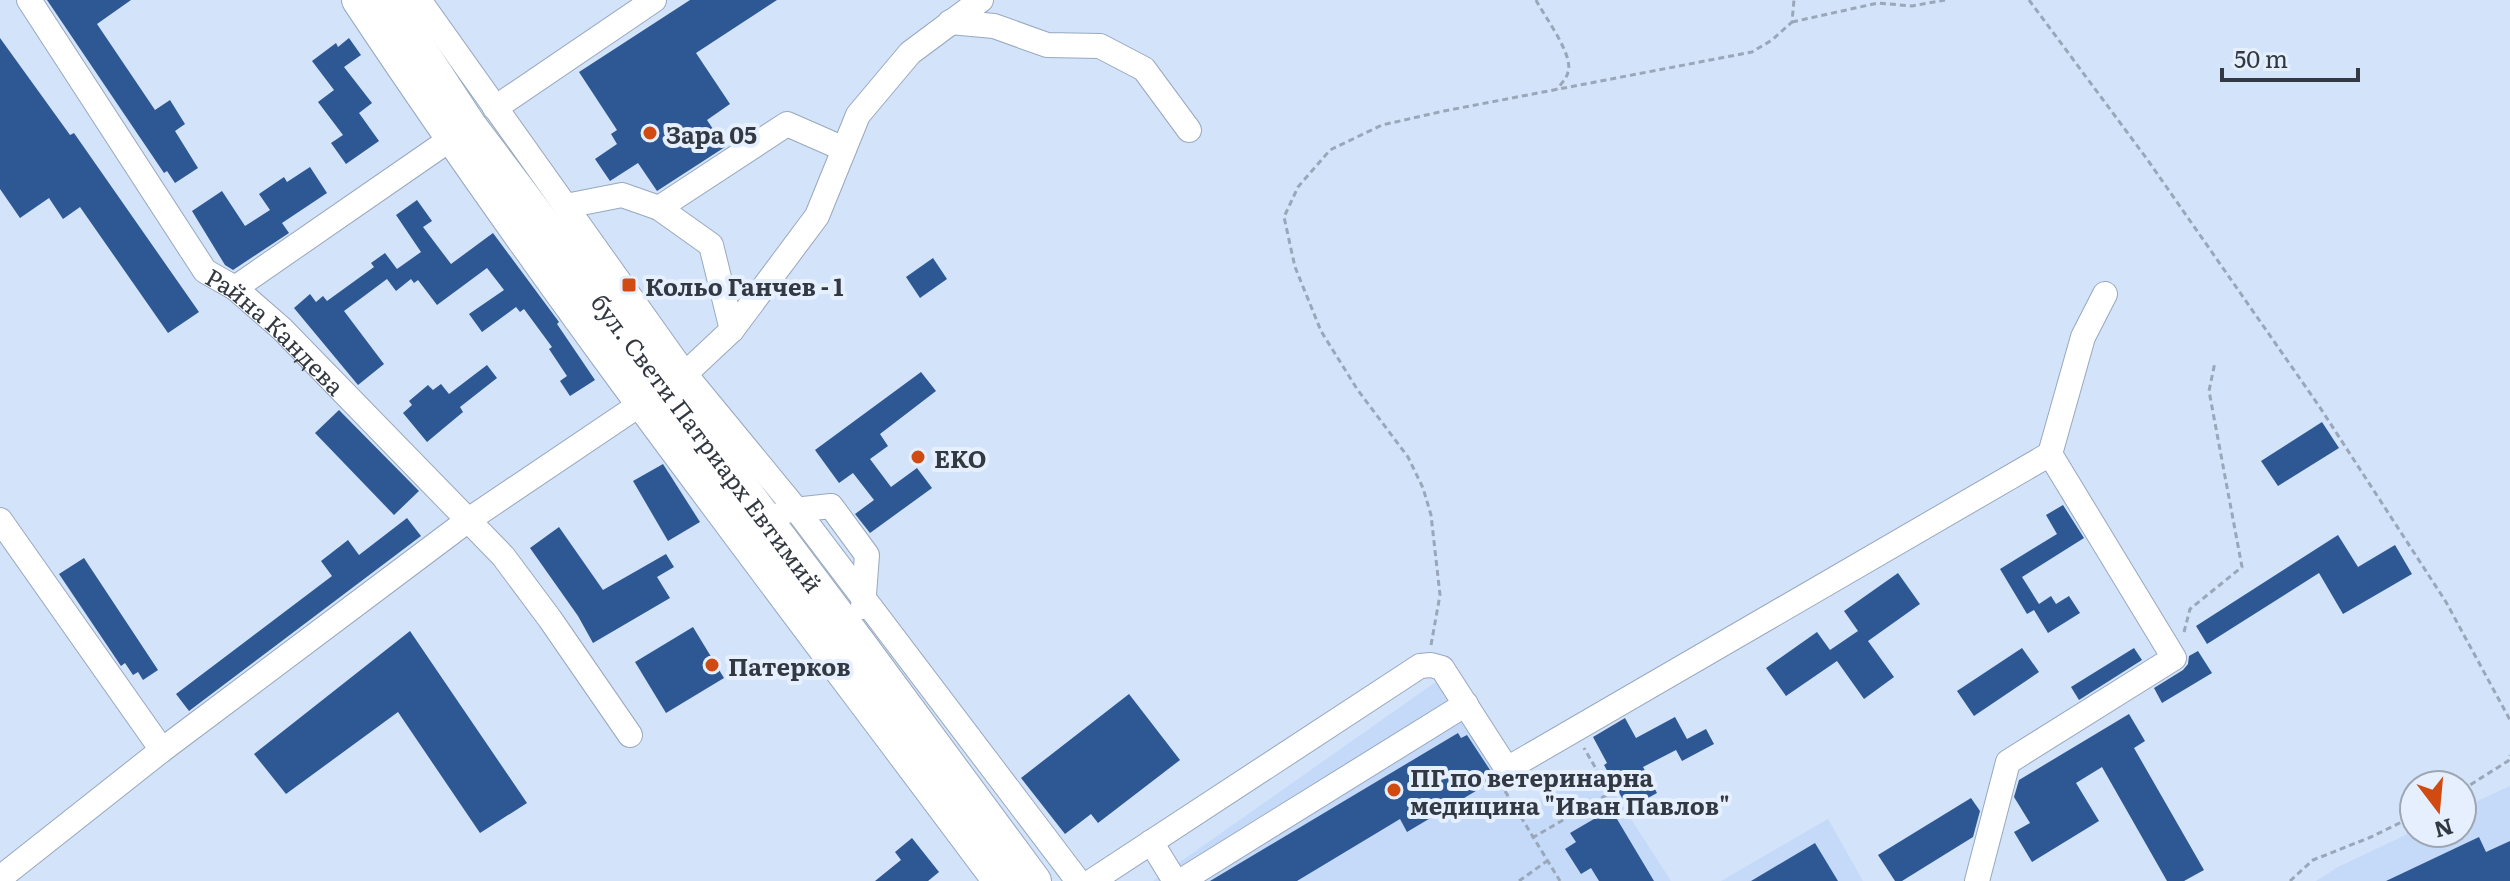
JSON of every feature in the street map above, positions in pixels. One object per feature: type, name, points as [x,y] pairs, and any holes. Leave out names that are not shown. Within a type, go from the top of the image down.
[{"type":"main road","name":"бул. Свети Патриарх Евтимий","points":[[358,0],[452,138],[664,387],[999,881]]},
{"type":"main road","name":"бул. Свети Патриарх Евтимий","points":[[388,0],[470,125],[1035,881]]},
{"type":"street","name":"Райна Кандева","points":[[29,0],[205,271],[235,288],[292,338],[503,556],[630,735]]},
{"type":"street","points":[[419,0],[566,206],[664,387],[796,509],[1078,881]]},
{"type":"street","points":[[495,108],[654,0]]},
{"type":"street","points":[[0,878],[162,750],[467,521],[664,387],[732,330],[817,216],[858,115],[910,53],[981,0]]},
{"type":"street","points":[[950,22],[994,26],[1047,45],[1100,46],[1144,69],[1189,130]]},
{"type":"street","points":[[659,208],[787,124],[844,149]]},
{"type":"street","points":[[235,288],[452,138]]},
{"type":"street","points":[[566,206],[622,195],[659,208],[711,245],[732,330]]},
{"type":"street","points":[[1092,881],[1420,666],[1442,668],[1507,769],[1574,731],[2050,454],[2083,337],[2105,294]]},
{"type":"street","points":[[1977,881],[2008,762],[2174,658],[2050,454]]},
{"type":"street","points":[[762,514],[796,509]]},
{"type":"street","points":[[0,520],[162,750]]},
{"type":"street","points":[[858,641],[864,599]]},
{"type":"street","points":[[1151,842],[1178,881],[1466,704]]},
{"type":"path","points":[[1536,0],[1565,50],[1570,67],[1557,89]]},
{"type":"path","points":[[1792,22],[1794,0]]},
{"type":"path","points":[[1420,666],[1433,643],[1440,595],[1431,515],[1423,488],[1408,457],[1357,389],[1321,331],[1295,267],[1284,217],[1298,187],[1330,150],[1382,125],[1752,52],[1792,22],[1878,3],[1912,6],[1945,0]]},
{"type":"path","points":[[2029,0],[2147,159],[2319,406],[2446,602],[2510,720]]},
{"type":"path","points":[[2174,658],[2182,642],[2190,609],[2242,567],[2209,391],[2215,362]]},
{"type":"path","points":[[1532,838],[1610,793],[1574,731]]},
{"type":"path","points":[[2478,780],[2509,761],[2510,755]]},
{"type":"path","points":[[1507,769],[1501,784],[1560,881]]},
{"type":"path","points":[[2290,881],[2313,860],[2398,824]]},
{"type":"path","points":[[1519,881],[1547,861]]},
{"type":"shaded area","name":"ПГ по ветеринарна медицина \"Иван Павлов\"","points":[[1440,679],[1519,812],[1598,768],[1671,881],[1153,881]]},
{"type":"shaded area","points":[[2510,786],[2510,881],[2316,881],[2398,839],[2398,849],[2478,849],[2478,801]]},
{"type":"shaded area","name":"ПГ по ветеринарна медицина \"Иван Павлов\"","points":[[1828,819],[1863,881],[1721,881]]},
{"type":"building","points":[[47,0],[131,0],[97,24],[155,110],[170,100],[185,124],[175,131],[198,168],[175,183],[167,171],[164,173]]},
{"type":"building","points":[[690,0],[777,0],[696,53],[730,104],[707,120],[725,147],[657,191],[638,163],[610,181],[595,159],[617,144],[611,134],[617,130],[579,72]]},
{"type":"building","points":[[0,38],[70,135],[74,133],[199,312],[168,333],[80,207],[63,219],[49,198],[20,218],[0,189]]},
{"type":"building","points":[[349,38],[361,55],[344,67],[372,103],[359,113],[379,141],[346,164],[331,143],[343,135],[318,102],[334,90],[312,61],[336,43],[338,47]]},
{"type":"building","points":[[310,167],[327,193],[282,223],[289,233],[233,270],[225,265],[192,211],[222,191],[245,226],[270,210],[259,194],[284,177],[287,182]]},
{"type":"building","points":[[417,200],[432,221],[423,227],[451,264],[493,233],[559,322],[557,324],[595,380],[570,396],[560,381],[567,376],[549,349],[552,347],[524,309],[520,312],[516,307],[482,332],[469,314],[504,290],[487,268],[437,305],[418,280],[414,283],[411,279],[396,291],[387,279],[344,311],[384,364],[358,385],[294,308],[310,294],[316,302],[323,296],[327,301],[374,267],[371,263],[385,253],[397,269],[421,252],[396,215]]},
{"type":"building","points":[[933,258],[947,279],[920,298],[906,277]]},
{"type":"building","points":[[487,365],[497,378],[460,407],[463,412],[427,442],[403,413],[412,405],[409,401],[428,385],[433,390],[441,384],[449,394]]},
{"type":"building","points":[[921,372],[936,391],[880,434],[888,446],[870,459],[891,487],[917,468],[932,488],[870,533],[855,514],[874,500],[853,473],[839,483],[815,450]]},
{"type":"building","points":[[339,410],[419,491],[394,515],[315,433]]},
{"type":"building","points":[[2322,422],[2339,448],[2278,486],[2261,461]]},
{"type":"building","points":[[663,464],[700,522],[668,541],[633,481]]},
{"type":"building","points":[[2063,505],[2084,538],[2022,577],[2039,604],[2051,596],[2056,604],[2069,596],[2080,613],[2048,633],[2034,610],[2027,614],[2000,569],[2057,534],[2046,515]]},
{"type":"building","points":[[407,518],[421,536],[189,711],[176,694],[332,576],[321,561],[348,540],[359,555]]},
{"type":"building","points":[[559,527],[603,590],[666,554],[674,567],[657,577],[670,598],[593,643],[578,616],[530,548]]},
{"type":"building","points":[[2338,535],[2358,567],[2395,545],[2412,574],[2343,614],[2319,573],[2207,644],[2196,626]]},
{"type":"building","points":[[84,558],[158,670],[143,680],[138,672],[133,675],[125,663],[121,666],[59,574]]},
{"type":"building","points":[[1898,573],[1920,604],[1868,641],[1894,677],[1864,699],[1837,661],[1786,696],[1766,668],[1817,632],[1830,650],[1858,631],[1844,611]]},
{"type":"building","points":[[693,627],[724,678],[666,713],[635,662]]},
{"type":"building","points":[[410,631],[527,803],[480,833],[398,712],[286,794],[254,754]]},
{"type":"building","points":[[2022,648],[2039,672],[1974,716],[1957,691]]},
{"type":"building","points":[[2134,648],[2142,660],[2079,700],[2071,687]]},
{"type":"building","points":[[2198,651],[2212,673],[2162,703],[2154,688],[2183,670],[2189,656]]},
{"type":"building","points":[[1129,694],[1180,760],[1098,823],[1091,814],[1065,834],[1021,778]]},
{"type":"building","points":[[2129,714],[2145,741],[2134,748],[2204,870],[2184,881],[2167,881],[2102,767],[2076,783],[2099,821],[2032,862],[2014,832],[2030,823],[2014,797],[2019,780]]},
{"type":"building","points":[[1675,717],[1687,739],[1706,729],[1714,744],[1682,761],[1676,750],[1643,767],[1657,793],[1628,809],[1593,737],[1625,718],[1636,738]]},
{"type":"building","points":[[1458,733],[1461,738],[1467,735],[1496,779],[1407,832],[1400,819],[1297,881],[1210,881]]},
{"type":"building","points":[[1971,798],[1980,811],[1973,837],[1902,881],[1895,881],[1878,855]]},
{"type":"building","points":[[1611,809],[1654,881],[1599,881],[1591,868],[1581,874],[1565,849],[1576,842],[1570,833]]},
{"type":"building","points":[[2478,837],[2486,852],[2510,841],[2510,881],[2386,881],[2454,849],[2478,849]]},
{"type":"building","points":[[912,838],[939,872],[928,881],[875,881],[901,860],[895,852]]},
{"type":"building","points":[[1815,843],[1838,881],[1751,881]]},
{"type":"place","name":"Зара 05","points":[[650,133]]},
{"type":"place","name":"Кольо Ганчев - 1","points":[[629,285]]},
{"type":"place","name":"EKO","points":[[918,457]]},
{"type":"place","name":"Патерков","points":[[712,665]]},
{"type":"place","name":"ПГ по ветеринарна медицина \"Иван Павлов\"","points":[[1394,790]]}]
